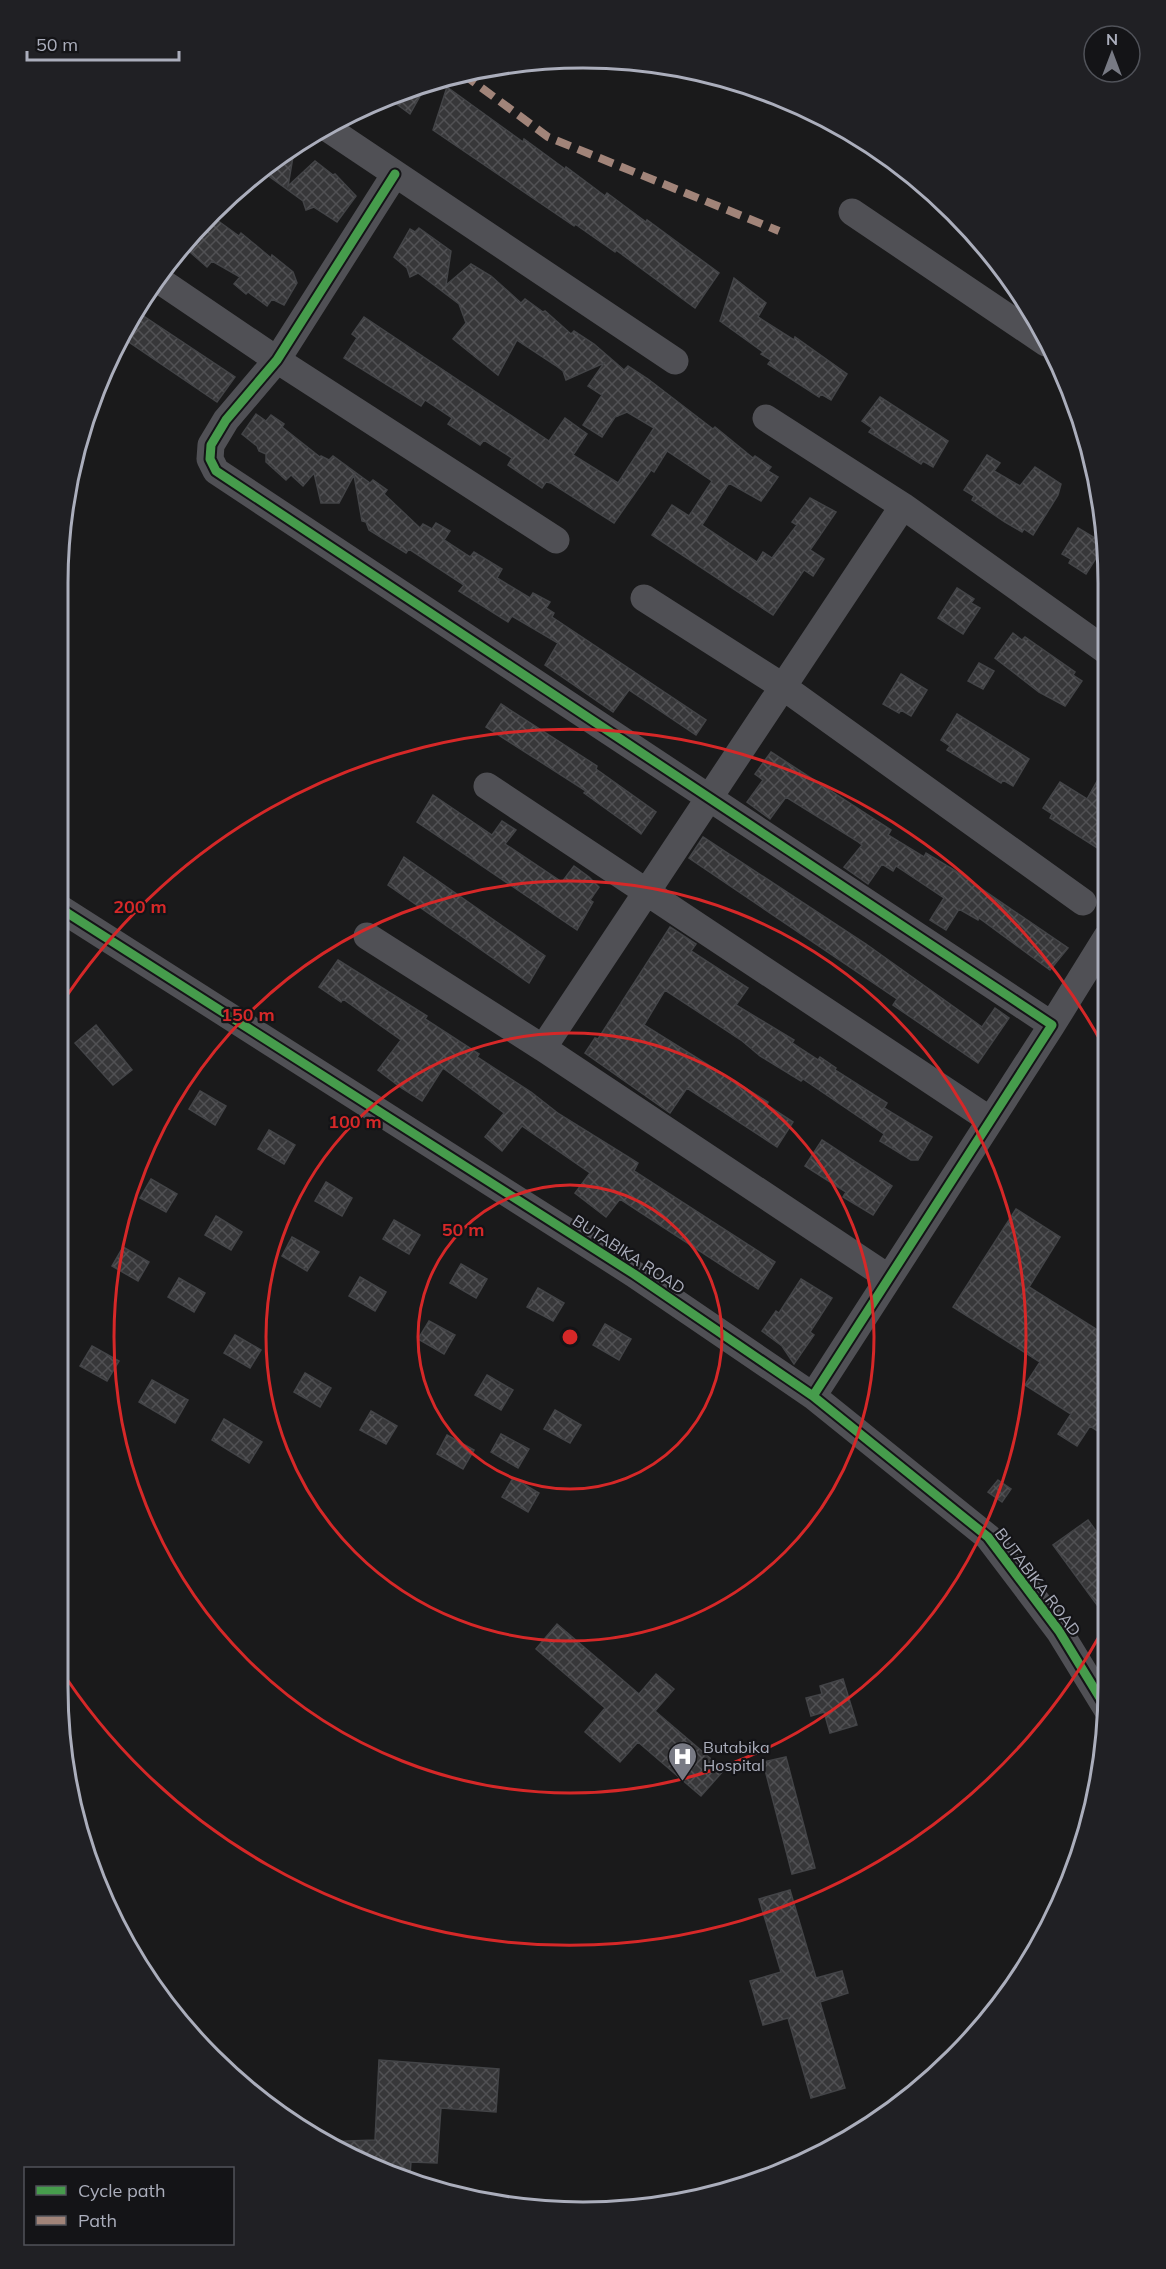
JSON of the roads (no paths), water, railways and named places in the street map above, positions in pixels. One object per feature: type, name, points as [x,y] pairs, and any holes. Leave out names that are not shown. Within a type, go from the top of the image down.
[{"type":"street","points":[[334,132],[675,361]]},
{"type":"street","points":[[395,174],[277,360],[226,420],[211,445],[210,459],[216,471],[709,795],[1052,1025]]},
{"type":"street","points":[[852,212],[1034,335]]},
{"type":"street","points":[[164,283],[277,360],[556,540]]},
{"type":"street","points":[[766,418],[903,506],[1098,645]]},
{"type":"street","points":[[543,1048],[903,506]]},
{"type":"street","points":[[644,598],[782,686],[1083,902]]},
{"type":"street","points":[[488,786],[990,1120]]},
{"type":"street","name":"BUTABIKA ROAD","points":[[68,913],[634,1274],[813,1396],[988,1537],[1059,1631],[1098,1693]]},
{"type":"street","points":[[367,936],[543,1048],[889,1278]]},
{"type":"street","points":[[813,1396],[1098,951]]},
{"type":"place","name":"Butabika Hospital","points":[[682,1782]]}]
